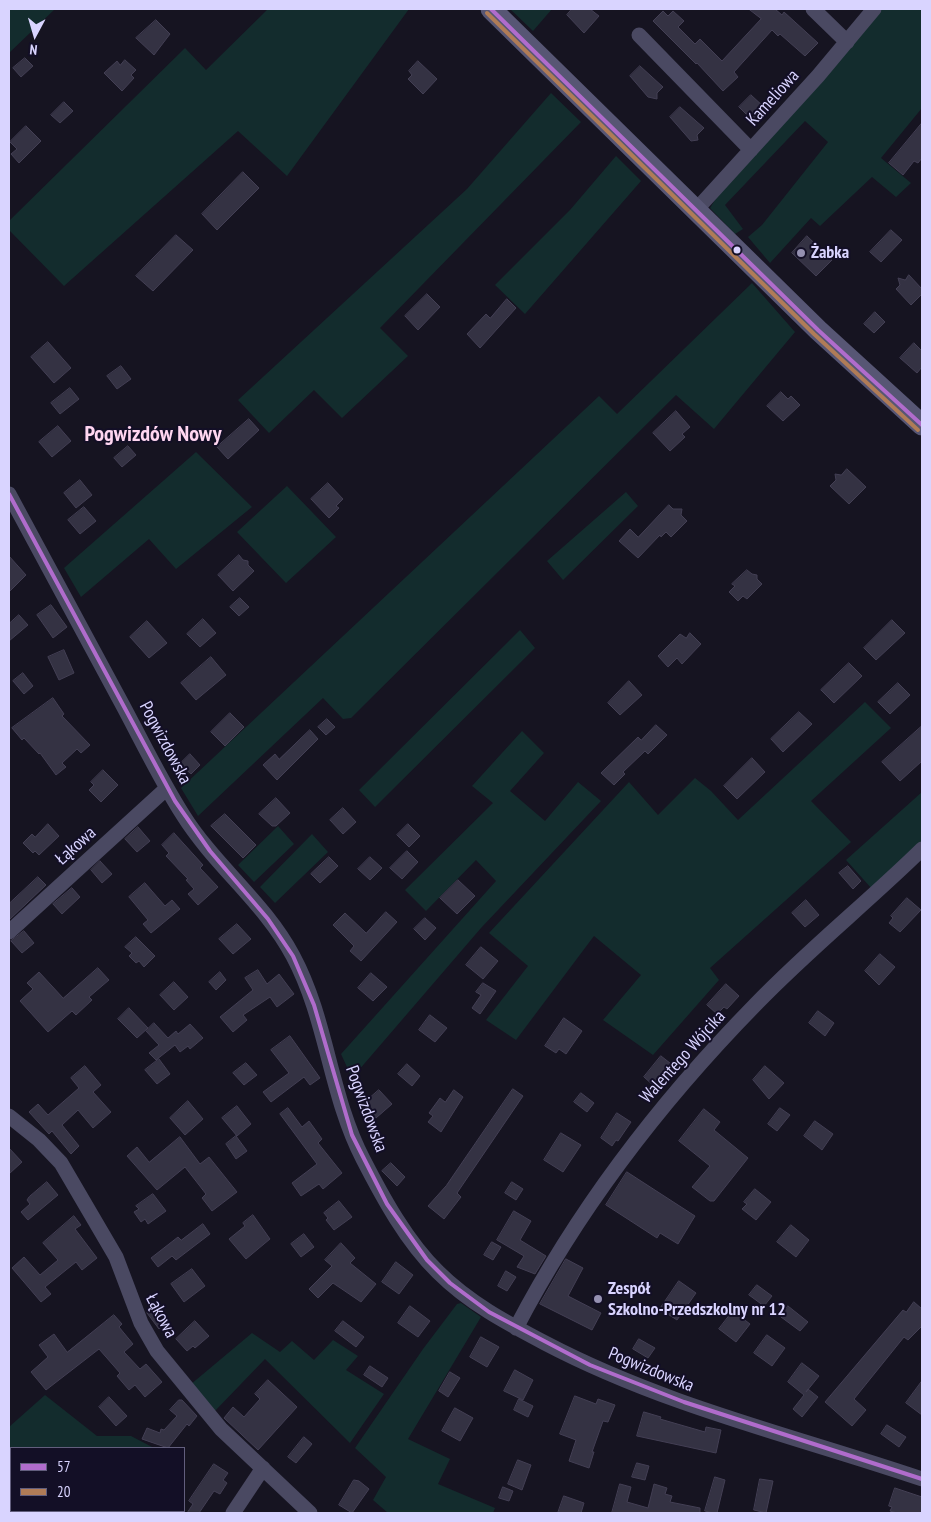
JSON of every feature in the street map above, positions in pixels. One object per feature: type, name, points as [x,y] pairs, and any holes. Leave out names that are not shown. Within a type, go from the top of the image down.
[{"type":"street","points":[[491,9],[818,330],[922,425]]},
{"type":"street","points":[[813,9],[847,42]]},
{"type":"street","name":"Kameliowa","points":[[696,210],[752,150],[874,9]]},
{"type":"street","points":[[639,35],[752,150]]},
{"type":"street","name":"Pogwizdowska","points":[[9,494],[167,788],[195,832],[269,920],[294,958],[309,996],[352,1135],[362,1158],[402,1224],[430,1263],[460,1293],[516,1328],[586,1363],[660,1395],[741,1423],[922,1479]]},
{"type":"street","name":"Łąkowa","points":[[9,932],[167,788]]},
{"type":"street","name":"Walentego Wójcika","points":[[516,1328],[542,1278],[594,1196],[660,1110],[756,1003],[922,849]]},
{"type":"street","name":"Łąkowa","points":[[9,1116],[39,1140],[61,1163],[116,1257],[141,1323],[157,1351],[221,1428],[310,1513]]},
{"type":"street","points":[[233,1513],[263,1468]]},
{"type":"green space","points":[[9,9],[55,9],[9,53]]},
{"type":"green space","points":[[268,9],[409,9],[287,176],[238,131],[64,286],[9,230],[9,221],[185,48],[206,70]]},
{"type":"green space","points":[[510,9],[552,9],[533,31]]},
{"type":"green space","points":[[882,9],[922,9],[922,108],[881,158],[911,183],[896,197],[872,177],[820,226],[811,218],[770,263],[748,237],[762,225],[828,142],[805,121],[725,205],[743,229],[735,234],[710,208],[718,195]]},
{"type":"green space","points":[[551,93],[581,122],[380,328],[408,356],[342,418],[314,390],[269,433],[238,400],[467,189]]},
{"type":"green space","points":[[616,156],[641,181],[525,314],[495,285],[570,210]]},
{"type":"green space","points":[[752,283],[795,332],[714,429],[676,395],[351,718],[343,719],[323,698],[198,816],[181,788],[599,396],[617,414]]},
{"type":"green space","points":[[196,452],[252,507],[176,569],[149,539],[81,597],[64,568]]},
{"type":"green space","points":[[287,486],[336,537],[286,583],[237,532]]},
{"type":"green space","points":[[626,492],[638,506],[563,580],[547,561]]},
{"type":"green space","points":[[520,630],[535,648],[375,807],[359,790]]},
{"type":"green space","points":[[865,702],[891,728],[811,801],[851,842],[710,968],[719,980],[653,1055],[603,1020],[641,975],[594,936],[516,1040],[486,1020],[528,966],[489,933],[629,782],[658,815],[695,778],[711,791],[738,820]]},
{"type":"green space","points":[[522,731],[544,753],[510,791],[545,821],[578,782],[601,801],[481,928],[352,1078],[341,1054],[496,881],[476,860],[426,911],[405,890],[493,803],[472,786]]},
{"type":"green space","points":[[922,792],[922,841],[872,889],[846,860]]},
{"type":"green space","points":[[278,826],[294,844],[254,882],[238,865]]},
{"type":"green space","points":[[312,834],[328,852],[275,903],[260,887]]},
{"type":"green space","points":[[461,1303],[481,1317],[408,1439],[450,1459],[438,1484],[495,1508],[493,1513],[388,1513],[373,1500],[386,1477],[355,1448],[423,1349],[457,1304]]},
{"type":"green space","points":[[252,1333],[280,1352],[292,1341],[314,1360],[333,1340],[358,1356],[346,1370],[384,1394],[350,1443],[265,1359],[214,1412],[190,1385]]},
{"type":"green space","points":[[45,1395],[97,1436],[131,1436],[152,1447],[10,1447],[10,1512],[134,1512],[9,1513],[9,1427]]},
{"type":"building","points":[[572,9],[590,9],[599,16],[584,33],[567,15]]},
{"type":"building","points":[[749,9],[775,9],[782,15],[784,12],[818,43],[805,56],[780,34],[778,36],[772,30],[734,72],[738,77],[723,91],[653,21],[663,11],[668,16],[673,11],[684,21],[678,27],[695,44],[700,39],[722,61],[761,19]]},
{"type":"building","points":[[156,20],[170,34],[154,55],[136,38]]},
{"type":"building","points":[[25,58],[33,66],[21,77],[13,68]]},
{"type":"building","points":[[125,60],[136,70],[131,75],[134,78],[122,91],[104,73],[117,61],[120,65]]},
{"type":"building","points":[[418,61],[437,79],[423,94],[408,79],[412,75],[409,71]]},
{"type":"building","points":[[640,66],[663,87],[657,93],[657,99],[648,97],[630,76]]},
{"type":"building","points":[[751,95],[764,107],[759,115],[751,119],[739,107]]},
{"type":"building","points":[[64,102],[73,111],[60,123],[51,115]]},
{"type":"building","points":[[680,107],[704,128],[697,135],[698,140],[691,141],[670,117]]},
{"type":"building","points":[[922,123],[922,158],[918,163],[914,161],[903,175],[889,163]]},
{"type":"building","points":[[26,126],[41,141],[19,163],[11,154],[17,149],[10,142]]},
{"type":"building","points":[[243,172],[259,188],[217,230],[202,214]]},
{"type":"building","points":[[891,230],[902,240],[881,262],[870,252]]},
{"type":"building","points":[[176,235],[193,250],[153,291],[136,276]]},
{"type":"building","points":[[807,236],[832,260],[816,276],[792,253]]},
{"type":"building","points":[[909,275],[922,289],[922,294],[911,305],[896,289],[900,285],[898,278],[905,280]]},
{"type":"building","points":[[427,294],[440,307],[418,330],[405,316]]},
{"type":"building","points":[[507,299],[516,308],[480,348],[467,334],[486,314],[490,318]]},
{"type":"building","points":[[875,312],[885,322],[874,333],[864,324]]},
{"type":"building","points":[[48,342],[71,368],[54,383],[31,357]]},
{"type":"building","points":[[914,343],[922,351],[922,367],[917,373],[900,358]]},
{"type":"building","points":[[121,366],[131,379],[117,389],[107,376]]},
{"type":"building","points":[[70,388],[79,399],[60,414],[51,403]]},
{"type":"building","points":[[781,392],[788,399],[791,396],[800,405],[783,421],[767,406]]},
{"type":"building","points":[[676,411],[690,427],[682,434],[685,437],[670,451],[653,433]]},
{"type":"building","points":[[249,419],[259,430],[228,459],[217,447]]},
{"type":"building","points":[[58,426],[71,441],[52,457],[39,442]]},
{"type":"building","points":[[128,446],[136,455],[122,467],[114,458]]},
{"type":"building","points":[[847,469],[866,487],[849,504],[830,486],[836,480],[835,474],[841,475]]},
{"type":"building","points":[[80,480],[92,495],[76,508],[64,493]]},
{"type":"building","points":[[328,483],[343,499],[336,506],[339,508],[329,518],[311,499]]},
{"type":"building","points":[[669,505],[673,509],[682,509],[681,515],[687,521],[671,537],[666,532],[661,537],[660,535],[638,558],[619,541],[630,529],[638,537]]},
{"type":"building","points":[[84,507],[96,521],[80,534],[68,520]]},
{"type":"building","points":[[239,555],[243,560],[248,561],[248,565],[254,571],[233,591],[218,575]]},
{"type":"building","points":[[9,556],[26,575],[9,592]]},
{"type":"building","points":[[747,570],[757,575],[757,579],[762,584],[747,599],[743,596],[738,601],[729,592],[735,586],[732,584]]},
{"type":"building","points":[[240,598],[249,607],[239,616],[230,607]]},
{"type":"building","points":[[51,605],[67,627],[53,638],[37,615]]},
{"type":"building","points":[[19,615],[28,625],[9,641],[9,624]]},
{"type":"building","points":[[203,619],[216,633],[200,647],[187,634]]},
{"type":"building","points":[[892,620],[905,633],[876,660],[864,648]]},
{"type":"building","points":[[147,621],[167,643],[149,658],[130,637]]},
{"type":"building","points":[[690,633],[701,644],[682,664],[677,658],[668,667],[658,656],[680,634],[686,638]]},
{"type":"building","points":[[64,650],[74,673],[59,680],[48,657]]},
{"type":"building","points":[[211,657],[226,675],[196,700],[181,683]]},
{"type":"building","points":[[849,663],[862,676],[834,703],[821,690]]},
{"type":"building","points":[[23,673],[33,686],[24,694],[13,681]]},
{"type":"building","points":[[629,681],[642,695],[620,715],[608,703]]},
{"type":"building","points":[[898,683],[910,695],[890,714],[878,702]]},
{"type":"building","points":[[53,698],[64,714],[62,716],[90,745],[81,753],[77,749],[62,763],[66,767],[56,775],[40,753],[24,738],[22,740],[12,728]]},
{"type":"building","points":[[799,712],[812,724],[783,752],[771,739]]},
{"type":"building","points":[[230,713],[244,727],[225,746],[211,732]]},
{"type":"building","points":[[327,719],[335,727],[326,735],[318,727]]},
{"type":"building","points":[[656,725],[667,735],[648,754],[645,751],[623,772],[625,774],[614,785],[601,773],[638,737],[641,740]]},
{"type":"building","points":[[922,726],[922,761],[900,781],[882,762]]},
{"type":"building","points":[[310,730],[318,739],[277,780],[263,765],[275,754],[279,759]]},
{"type":"building","points":[[190,754],[200,765],[191,774],[180,764]]},
{"type":"building","points":[[752,758],[765,772],[737,799],[724,786]]},
{"type":"building","points":[[103,770],[118,785],[101,802],[89,790],[94,785],[91,782]]},
{"type":"building","points":[[276,798],[290,813],[276,826],[272,826],[259,814]]},
{"type":"building","points":[[343,808],[356,822],[343,834],[330,820]]},
{"type":"building","points":[[225,814],[256,845],[243,858],[211,826]]},
{"type":"building","points":[[48,824],[59,836],[39,855],[35,851],[33,853],[23,843],[32,834],[35,837]]},
{"type":"building","points":[[408,824],[420,836],[409,847],[397,835]]},
{"type":"building","points":[[138,827],[150,841],[137,852],[125,839]]},
{"type":"building","points":[[174,833],[203,865],[200,868],[218,887],[198,905],[188,894],[194,889],[186,880],[188,879],[166,856],[169,853],[162,845]]},
{"type":"building","points":[[407,851],[418,862],[402,879],[390,868]]},
{"type":"building","points":[[329,857],[338,866],[320,883],[311,874]]},
{"type":"building","points":[[370,857],[382,868],[370,880],[358,869]]},
{"type":"building","points":[[100,861],[112,874],[102,883],[91,870]]},
{"type":"building","points":[[848,866],[861,881],[853,889],[839,873]]},
{"type":"building","points":[[38,877],[46,885],[9,920],[9,904]]},
{"type":"building","points":[[458,880],[475,896],[457,914],[440,898]]},
{"type":"building","points":[[145,883],[165,906],[172,900],[180,909],[151,933],[143,924],[148,920],[129,897]]},
{"type":"building","points":[[72,888],[80,897],[62,914],[53,904]]},
{"type":"building","points":[[907,898],[921,910],[900,932],[889,923],[893,918],[891,916]]},
{"type":"building","points":[[806,900],[819,915],[805,927],[792,913]]},
{"type":"building","points":[[386,912],[397,922],[361,961],[350,951],[354,946],[333,925],[345,913],[366,933]]},
{"type":"building","points":[[425,918],[436,928],[425,940],[414,929]]},
{"type":"building","points":[[237,924],[251,939],[233,954],[219,939]]},
{"type":"building","points":[[24,931],[34,943],[22,953],[11,941]]},
{"type":"building","points":[[136,937],[155,956],[144,967],[139,961],[136,963],[129,956],[132,953],[125,947]]},
{"type":"building","points":[[481,947],[498,961],[483,979],[466,965]]},
{"type":"building","points":[[880,954],[895,967],[879,985],[865,971]]},
{"type":"building","points":[[98,968],[109,980],[89,997],[92,1000],[76,1015],[72,1011],[48,1032],[20,1001],[33,989],[27,983],[39,972],[63,998]]},
{"type":"building","points":[[258,970],[267,984],[279,974],[294,994],[277,1007],[270,997],[243,1015],[247,1020],[233,1032],[220,1017],[253,990],[245,978]]},
{"type":"building","points":[[220,972],[226,980],[216,990],[209,982]]},
{"type":"building","points":[[371,973],[387,987],[373,1001],[358,988]]},
{"type":"building","points":[[174,982],[188,997],[174,1010],[160,995]]},
{"type":"building","points":[[483,983],[496,991],[480,1014],[472,1008],[481,995],[476,992]]},
{"type":"building","points":[[726,984],[739,996],[727,1009],[724,1007],[717,1014],[707,1005]]},
{"type":"building","points":[[129,1008],[148,1028],[137,1038],[118,1019]]},
{"type":"building","points":[[818,1011],[834,1023],[825,1036],[809,1023]]},
{"type":"building","points":[[430,1015],[447,1028],[435,1042],[419,1030]]},
{"type":"building","points":[[564,1018],[582,1031],[566,1054],[559,1049],[556,1053],[545,1046]]},
{"type":"building","points":[[154,1023],[168,1038],[176,1031],[178,1034],[190,1024],[203,1038],[190,1049],[188,1046],[180,1052],[175,1045],[156,1060],[149,1053],[159,1045],[146,1031]]},
{"type":"building","points":[[290,1036],[320,1078],[310,1085],[304,1077],[271,1102],[263,1092],[289,1073],[271,1050]]},
{"type":"building","points":[[661,1056],[675,1067],[663,1081],[660,1079],[654,1086],[644,1077]]},
{"type":"building","points":[[159,1059],[170,1074],[157,1084],[145,1070]]},
{"type":"building","points":[[246,1063],[257,1075],[244,1085],[233,1073]]},
{"type":"building","points":[[407,1064],[420,1076],[412,1086],[398,1074]]},
{"type":"building","points":[[85,1066],[101,1085],[93,1092],[111,1112],[93,1128],[78,1110],[62,1125],[79,1146],[71,1154],[52,1131],[49,1134],[29,1112],[38,1104],[48,1115],[79,1088],[71,1078]]},
{"type":"building","points":[[765,1066],[784,1083],[769,1099],[753,1080]]},
{"type":"building","points":[[513,1089],[523,1096],[457,1193],[461,1197],[444,1219],[428,1206],[446,1186]]},
{"type":"building","points":[[379,1090],[392,1104],[376,1118],[363,1104]]},
{"type":"building","points":[[454,1090],[463,1097],[441,1132],[428,1122],[433,1116],[429,1113],[440,1098],[445,1102]]},
{"type":"building","points":[[581,1093],[594,1103],[587,1112],[574,1102]]},
{"type":"building","points":[[188,1101],[203,1119],[185,1135],[170,1118]]},
{"type":"building","points":[[237,1106],[251,1124],[237,1136],[222,1118]]},
{"type":"building","points":[[288,1108],[302,1127],[309,1121],[322,1139],[318,1143],[342,1173],[323,1189],[319,1184],[301,1196],[292,1183],[317,1164],[280,1114]]},
{"type":"building","points":[[780,1108],[790,1115],[777,1131],[768,1124]]},
{"type":"building","points":[[704,1109],[720,1122],[714,1130],[748,1158],[714,1201],[710,1201],[692,1187],[710,1166],[679,1141]]},
{"type":"building","points":[[617,1113],[631,1122],[618,1141],[616,1140],[612,1146],[601,1138]]},
{"type":"building","points":[[815,1121],[833,1134],[822,1150],[804,1136]]},
{"type":"building","points":[[561,1133],[581,1145],[563,1172],[544,1160]]},
{"type":"building","points":[[236,1136],[247,1151],[236,1159],[226,1144]]},
{"type":"building","points":[[180,1137],[200,1164],[209,1157],[237,1192],[212,1211],[202,1198],[206,1194],[185,1167],[157,1190],[127,1156],[137,1147],[149,1162]]},
{"type":"building","points":[[9,1148],[22,1162],[9,1174]]},
{"type":"building","points":[[391,1163],[405,1177],[397,1186],[382,1171]]},
{"type":"building","points":[[627,1172],[695,1216],[678,1244],[660,1233],[657,1238],[606,1205]]},
{"type":"building","points":[[47,1182],[58,1195],[28,1220],[21,1212],[30,1204],[27,1200]]},
{"type":"building","points":[[512,1182],[523,1189],[516,1200],[505,1193]]},
{"type":"building","points":[[755,1189],[771,1202],[756,1220],[742,1209],[747,1204],[744,1202]]},
{"type":"building","points":[[153,1194],[166,1211],[148,1224],[145,1219],[141,1222],[134,1212],[139,1209],[136,1206]]},
{"type":"building","points":[[339,1201],[352,1217],[334,1230],[326,1220],[328,1218],[324,1213]]},
{"type":"building","points":[[514,1211],[531,1221],[520,1240],[546,1256],[535,1274],[517,1267],[524,1256],[497,1240]]},
{"type":"building","points":[[253,1215],[270,1239],[246,1259],[229,1239],[245,1226],[243,1223]]},
{"type":"building","points":[[74,1216],[81,1225],[75,1229],[97,1258],[82,1270],[76,1262],[45,1287],[51,1294],[41,1302],[12,1268],[24,1257],[40,1275],[58,1260],[43,1243]]},
{"type":"building","points":[[203,1224],[210,1234],[176,1260],[172,1256],[158,1267],[151,1258],[178,1237],[181,1240]]},
{"type":"building","points":[[791,1225],[809,1240],[796,1257],[777,1242]]},
{"type":"building","points":[[304,1234],[314,1247],[301,1257],[291,1244]]},
{"type":"building","points":[[492,1242],[501,1247],[493,1260],[484,1255]]},
{"type":"building","points":[[341,1243],[355,1258],[350,1263],[376,1284],[361,1302],[333,1283],[318,1298],[309,1289],[332,1266],[325,1260]]},
{"type":"building","points":[[566,1259],[583,1268],[568,1296],[601,1313],[592,1330],[540,1304]]},
{"type":"building","points":[[396,1262],[413,1275],[399,1294],[382,1282]]},
{"type":"building","points":[[192,1269],[205,1286],[184,1302],[171,1284]]},
{"type":"building","points":[[506,1271],[516,1277],[507,1291],[498,1286]]},
{"type":"building","points":[[679,1281],[696,1293],[677,1320],[660,1309]]},
{"type":"building","points":[[757,1285],[772,1296],[764,1306],[749,1295]]},
{"type":"building","points":[[914,1302],[922,1309],[922,1326],[908,1340],[904,1337],[854,1399],[866,1410],[852,1426],[825,1402],[903,1310],[906,1312]]},
{"type":"building","points":[[157,1306],[168,1321],[159,1329],[147,1313]]},
{"type":"building","points":[[410,1306],[430,1321],[418,1337],[398,1323]]},
{"type":"building","points":[[788,1306],[808,1322],[800,1331],[781,1317]]},
{"type":"building","points":[[733,1311],[750,1324],[736,1342],[719,1329]]},
{"type":"building","points":[[114,1315],[122,1324],[119,1327],[133,1344],[124,1352],[140,1369],[146,1364],[162,1382],[145,1397],[135,1385],[129,1390],[117,1376],[120,1373],[99,1349],[46,1390],[31,1372],[48,1357],[39,1345],[54,1334],[67,1352]]},
{"type":"building","points":[[195,1321],[209,1336],[195,1348],[193,1346],[187,1351],[176,1339]]},
{"type":"building","points":[[343,1321],[364,1337],[356,1347],[335,1331]]},
{"type":"building","points":[[767,1335],[785,1348],[772,1366],[754,1353]]},
{"type":"building","points":[[481,1337],[499,1347],[487,1367],[470,1357]]},
{"type":"building","points":[[639,1339],[655,1348],[648,1358],[633,1349]]},
{"type":"building","points":[[802,1363],[819,1376],[808,1389],[818,1397],[802,1417],[793,1409],[804,1395],[788,1382]]},
{"type":"building","points":[[370,1366],[388,1378],[382,1387],[364,1375]]},
{"type":"building","points":[[515,1370],[533,1380],[523,1400],[504,1391]]},
{"type":"building","points":[[450,1372],[460,1378],[448,1397],[439,1391]]},
{"type":"building","points":[[268,1380],[297,1407],[258,1450],[224,1418],[233,1407],[244,1417],[260,1399],[255,1394]]},
{"type":"building","points":[[922,1381],[922,1415],[906,1403]]},
{"type":"building","points":[[575,1396],[596,1404],[598,1399],[615,1405],[608,1422],[603,1421],[592,1452],[594,1452],[589,1468],[569,1461],[576,1440],[560,1434]]},
{"type":"building","points":[[109,1397],[127,1416],[116,1426],[99,1407]]},
{"type":"building","points":[[519,1399],[533,1406],[528,1417],[514,1410]]},
{"type":"building","points":[[179,1400],[182,1400],[197,1416],[189,1426],[187,1424],[169,1447],[142,1439],[147,1428],[160,1433],[161,1429],[164,1430],[177,1416],[170,1410]]},
{"type":"building","points":[[455,1408],[473,1418],[460,1441],[442,1431]]},
{"type":"building","points":[[644,1412],[661,1417],[660,1419],[705,1432],[706,1427],[721,1430],[716,1453],[637,1436]]},
{"type":"building","points":[[887,1425],[906,1437],[899,1447],[881,1434]]},
{"type":"building","points":[[304,1437],[312,1444],[296,1463],[288,1457]]},
{"type":"building","points":[[518,1460],[531,1465],[522,1490],[508,1484]]},
{"type":"building","points":[[637,1463],[649,1466],[645,1480],[632,1477]]},
{"type":"building","points":[[214,1464],[228,1473],[223,1480],[227,1483],[220,1494],[214,1491],[199,1513],[187,1513],[193,1504],[189,1501]]},
{"type":"building","points":[[715,1477],[725,1480],[717,1513],[713,1513],[705,1511]]},
{"type":"building","points":[[760,1479],[773,1481],[766,1513],[754,1510]]},
{"type":"building","points":[[354,1480],[359,1481],[369,1489],[352,1513],[339,1505]]},
{"type":"building","points":[[620,1484],[631,1487],[627,1502],[648,1508],[654,1484],[667,1488],[665,1494],[672,1496],[670,1502],[700,1508],[700,1513],[612,1513]]},
{"type":"building","points":[[503,1487],[513,1491],[509,1501],[499,1498]]},
{"type":"building","points":[[895,1488],[922,1497],[922,1513],[897,1513],[890,1511],[892,1507],[889,1506]]},
{"type":"building","points":[[564,1496],[584,1503],[581,1513],[558,1513]]},
{"type":"transit line","name":"57","points":[[491,9],[818,330],[922,425]]},
{"type":"transit line","name":"20","points":[[487,13],[814,334],[918,430]]},
{"type":"transit line","name":"57","points":[[9,494],[175,801],[210,851],[268,919],[293,956],[314,1005],[352,1135],[387,1204],[427,1260],[450,1283],[489,1312],[590,1365],[684,1402],[922,1479]]},
{"type":"place","name":"Żabka","points":[[801,253]]},
{"type":"place","name":"Zespół Szkolno-Przedszkolny nr 12","points":[[598,1299]]},
{"type":"district","name":"Pogwizdów Nowy","points":[[153,435]]}]
